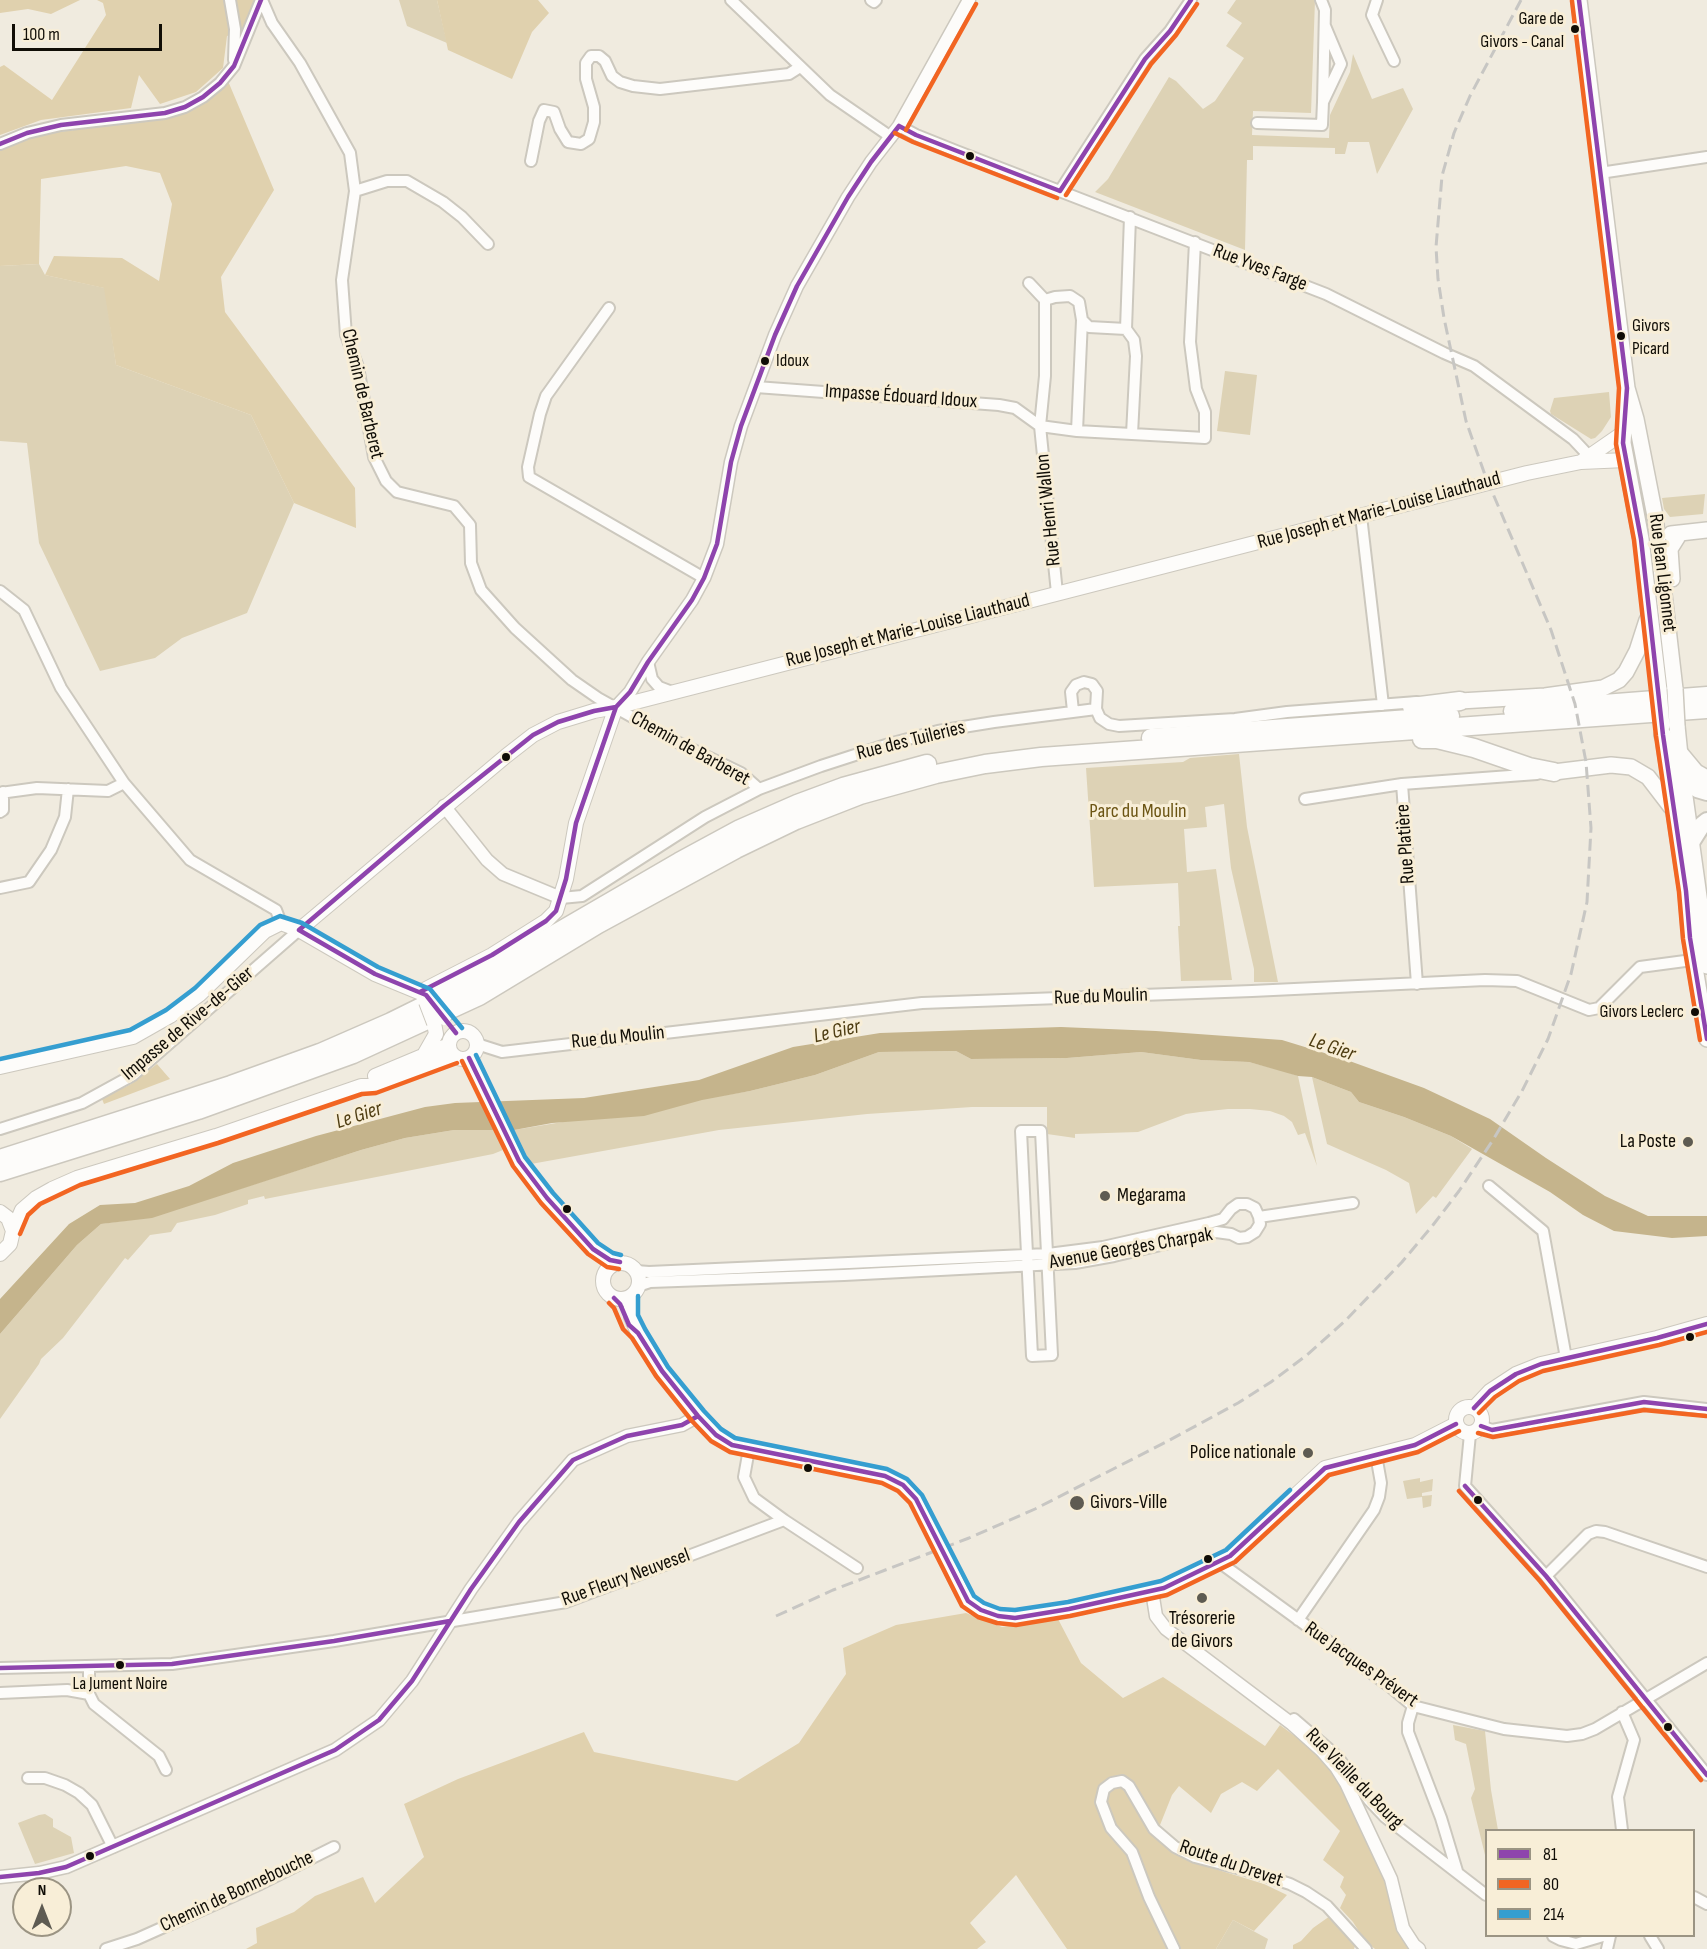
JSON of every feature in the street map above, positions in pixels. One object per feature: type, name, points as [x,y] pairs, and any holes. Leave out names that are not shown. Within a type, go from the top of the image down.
[{"type":"highway","points":[[0,1169],[48,1144],[231,1085],[320,1053],[391,1022],[474,981],[740,829],[797,804],[890,773],[986,753],[1054,745],[1707,696]]},
{"type":"highway","points":[[1316,725],[1339,718],[1460,701]]},
{"type":"highway","points":[[0,1169],[198,1110],[353,1054],[479,996],[598,924],[736,849],[796,820],[860,795],[936,774],[986,764],[1041,758],[1707,709]]},
{"type":"highway","points":[[1617,716],[1649,722],[1707,718]]},
{"type":"highway","points":[[1667,729],[1682,774],[1697,789],[1707,792]]},
{"type":"highway","points":[[1268,742],[1437,739],[1473,748],[1529,768],[1554,772]]},
{"type":"highway","points":[[1680,755],[1695,773],[1707,780]]},
{"type":"highway","points":[[1690,844],[1707,821]]},
{"type":"highway","points":[[0,1150],[30,1142],[48,1144]]},
{"type":"main road","name":"Rue Jean Ligonnet","points":[[1579,0],[1627,388],[1641,444],[1658,536],[1676,696],[1667,729]]},
{"type":"main road","name":"Rue Jean Ligonnet","points":[[1627,388],[1623,433],[1626,460],[1641,538],[1659,698],[1667,729]]},
{"type":"main road","name":"Rue Joseph et Marie-Louise Liauthaud","points":[[1587,460],[1623,433]]},
{"type":"main road","points":[[1623,433],[1641,444],[1626,460]]},
{"type":"main road","name":"Rue Joseph et Marie-Louise Liauthaud","points":[[299,930],[444,806],[533,735],[558,722],[1527,473],[1587,460],[1626,460]]},
{"type":"main road","points":[[1641,538],[1707,530]]},
{"type":"main road","points":[[1670,636],[1673,597],[1670,549],[1680,533]]},
{"type":"main road","points":[[1460,701],[1545,696],[1603,688],[1619,680],[1626,672],[1637,651],[1649,615]]},
{"type":"main road","points":[[423,995],[546,921],[556,911],[561,898],[576,823],[616,707]]},
{"type":"main road","points":[[1667,729],[1680,755],[1703,961],[1707,1039]]},
{"type":"main road","points":[[1667,729],[1673,809],[1686,891],[1703,961]]},
{"type":"main road","points":[[1554,772],[1611,765],[1631,767],[1648,777],[1673,809]]},
{"type":"main road","points":[[0,1067],[133,1037],[170,1016],[200,994],[265,931],[281,923],[299,930],[375,974],[423,995],[442,1021],[453,1045],[461,1059],[469,1058],[475,1053],[477,1044],[476,1039],[464,1031],[453,1045],[373,1086],[361,1086],[216,1136],[77,1178],[44,1193],[22,1210],[10,1244],[0,1254]]},
{"type":"main road","points":[[424,1055],[442,1021]]},
{"type":"main road","points":[[361,1086],[370,1078],[453,1045]]},
{"type":"main road","points":[[469,1058],[512,1149],[547,1198],[593,1249],[610,1260],[632,1266],[636,1271],[638,1276],[631,1317],[638,1333],[662,1371],[698,1416],[716,1435],[732,1445],[885,1476],[896,1481],[909,1490],[924,1513],[962,1593],[974,1606],[990,1614],[1006,1618],[1069,1609],[1152,1591],[1230,1557],[1325,1468],[1415,1445],[1456,1424]]},
{"type":"main road","points":[[1,1212],[22,1210]]},
{"type":"main road","points":[[1,1212],[8,1218],[13,1231]]},
{"type":"main road","points":[[593,1249],[601,1267],[604,1290],[620,1304],[629,1324],[638,1333]]},
{"type":"main road","points":[[602,1277],[608,1267],[620,1262]]},
{"type":"main road","points":[[614,1298],[626,1298],[635,1291]]},
{"type":"main road","points":[[1474,1408],[1490,1391],[1516,1374],[1541,1364],[1657,1338],[1707,1324]]},
{"type":"main road","points":[[1468,1407],[1474,1408],[1481,1415],[1476,1430],[1461,1431],[1455,1419],[1460,1410],[1468,1407]]},
{"type":"street","points":[[230,0],[235,29],[234,66]]},
{"type":"street","points":[[0,144],[43,129],[165,113],[186,107],[220,83],[234,66],[261,0]]},
{"type":"street","name":"Chemin de Barberet","points":[[261,0],[272,23],[300,63],[350,153],[355,191],[342,280],[346,335],[358,367],[374,457],[386,481],[397,492],[454,506],[470,525],[471,563],[481,590],[515,628],[572,680],[679,743],[741,773],[759,789]]},
{"type":"street","points":[[731,0],[830,95],[891,137]]},
{"type":"street","points":[[871,0],[874,2],[876,0]]},
{"type":"street","points":[[616,707],[630,692],[648,662],[692,600],[704,578],[717,544],[741,426],[775,335],[797,286],[848,197],[899,126],[969,0]]},
{"type":"street","points":[[1060,191],[1145,59],[1170,31],[1191,0]]},
{"type":"street","points":[[1257,123],[1322,125],[1325,10],[1321,0]]},
{"type":"street","points":[[1377,0],[1372,15],[1394,60]]},
{"type":"street","points":[[1323,102],[1341,64],[1325,26]]},
{"type":"street","points":[[531,161],[539,121],[544,110],[554,112],[568,142],[581,144],[589,139],[594,122],[594,107],[586,79],[586,63],[591,56],[599,56],[605,60],[612,76],[620,82],[633,87],[660,90],[789,74],[800,67]]},
{"type":"street","name":"Rue Yves Farge","points":[[899,126],[936,143],[1326,294],[1474,366],[1573,439],[1587,460]]},
{"type":"street","points":[[1600,173],[1707,157]]},
{"type":"street","points":[[355,191],[387,182],[407,181],[443,202],[462,217],[488,244]]},
{"type":"street","points":[[1130,217],[1126,329],[1134,340],[1136,356],[1132,434]]},
{"type":"street","points":[[1040,426],[1077,431],[1205,438],[1205,412],[1196,389],[1190,342],[1195,242]]},
{"type":"street","points":[[1029,284],[1046,300],[1070,296],[1079,302],[1082,320],[1077,431]]},
{"type":"street","name":"Rue Henri Wallon","points":[[1046,300],[1045,376],[1040,426],[1057,593]]},
{"type":"street","points":[[609,308],[546,396],[528,467],[529,477],[704,578]]},
{"type":"street","points":[[1082,320],[1089,327],[1126,329]]},
{"type":"street","name":"Impasse Édouard Idoux","points":[[756,387],[999,405],[1015,408],[1040,426]]},
{"type":"street","points":[[1361,516],[1383,705]]},
{"type":"street","points":[[0,591],[24,610],[62,688],[124,783],[190,860],[276,910],[281,923]]},
{"type":"street","points":[[648,662],[652,679],[659,687],[672,692]]},
{"type":"street","points":[[1072,711],[1071,692],[1076,685],[1084,682],[1092,684],[1097,691],[1096,709],[1101,718],[1109,724],[1119,726],[1460,701]]},
{"type":"street","name":"Rue des Tuileries","points":[[561,898],[582,896],[705,817],[759,789],[854,754],[938,731],[1096,709]]},
{"type":"street","name":"Rue Platière","points":[[1417,984],[1402,784],[1554,772]]},
{"type":"street","points":[[0,812],[3,810],[2,792],[38,788],[108,791],[124,783]]},
{"type":"street","points":[[1305,799],[1402,784]]},
{"type":"street","points":[[0,888],[29,882],[51,850],[65,817],[68,789]]},
{"type":"street","points":[[444,806],[487,860],[503,874],[561,898]]},
{"type":"street","name":"Impasse de Rive-de-Gier","points":[[0,1129],[82,1103],[133,1075],[299,930]]},
{"type":"street","name":"Rue du Moulin","points":[[477,1044],[502,1052],[921,1003],[1485,980],[1518,981],[1588,1010],[1599,1008],[1640,968],[1703,961]]},
{"type":"street","points":[[1021,1131],[1041,1131],[1052,1355],[1032,1356],[1026,1261],[1021,1131]]},
{"type":"street","points":[[1489,1186],[1543,1231],[1566,1358]]},
{"type":"street","points":[[1259,1217],[1353,1203]]},
{"type":"street","name":"Avenue Georges Charpak","points":[[636,1271],[1026,1261],[1048,1260],[1114,1256],[1216,1232],[1231,1234],[1239,1238],[1247,1237],[1255,1232],[1260,1224],[1259,1217],[1255,1208],[1247,1204],[1238,1204],[1223,1218],[1209,1223],[1048,1260]]},
{"type":"street","name":"Avenue Georges Charpak","points":[[635,1291],[650,1282],[737,1280],[1026,1261]]},
{"type":"street","points":[[1707,1409],[1644,1402],[1492,1430],[1476,1430],[1465,1486],[1546,1576],[1707,1775]]},
{"type":"street","points":[[0,1877],[39,1873],[66,1867],[335,1750],[379,1720],[412,1682],[450,1621],[519,1522],[573,1460],[627,1436],[682,1425],[698,1416]]},
{"type":"street","points":[[749,1449],[744,1470],[746,1483],[754,1498],[857,1568]]},
{"type":"street","points":[[1298,1620],[1374,1510],[1381,1483],[1376,1455]]},
{"type":"street","name":"Rue Fleury Neuvesel","points":[[0,1668],[172,1664],[334,1641],[566,1602],[784,1520]]},
{"type":"street","points":[[1546,1576],[1588,1534],[1596,1531],[1605,1532],[1707,1567]]},
{"type":"street","name":"Rue Jacques Prévert","points":[[1219,1562],[1388,1685],[1413,1706],[1504,1729],[1568,1736],[1595,1729],[1707,1663]]},
{"type":"street","name":"Rue Vieille du Bourg","points":[[1152,1591],[1156,1616],[1166,1629],[1261,1700],[1272,1702],[1308,1730],[1336,1756],[1369,1800],[1385,1817],[1485,1894]]},
{"type":"street","points":[[89,1666],[89,1694],[94,1704],[159,1756],[166,1770]]},
{"type":"street","points":[[0,1693],[67,1690],[89,1694]]},
{"type":"street","points":[[1261,1700],[1322,1751],[1341,1774],[1391,1879],[1403,1928],[1419,1949]]},
{"type":"street","points":[[1413,1706],[1408,1732],[1441,1818],[1457,1871]]},
{"type":"street","points":[[1622,1712],[1634,1740],[1618,1797],[1622,1829]]},
{"type":"street","points":[[28,1778],[45,1778],[79,1793],[92,1805],[113,1847]]},
{"type":"street","name":"Route du Drevet","points":[[1174,1949],[1149,1897],[1132,1852],[1111,1828],[1101,1802],[1104,1789],[1112,1783],[1122,1781],[1130,1786],[1154,1829],[1175,1847],[1195,1857],[1254,1872],[1306,1892],[1328,1906],[1366,1949]]},
{"type":"street","name":"Chemin de Bonnebouche","points":[[106,1949],[137,1939],[260,1884],[334,1847]]},
{"type":"street","points":[[1556,1937],[1572,1946],[1597,1937]]},
{"type":"green space","points":[[399,0],[437,0],[447,43],[407,26]]},
{"type":"green space","points":[[1236,0],[1315,0],[1311,113],[1253,111],[1252,135],[1329,138],[1330,115],[1350,72],[1353,54],[1372,99],[1403,88],[1413,109],[1377,174],[1369,142],[1348,142],[1345,154],[1335,154],[1335,148],[1253,146],[1253,160],[1247,160],[1245,250],[1095,192],[1108,179],[1169,77],[1176,81],[1203,109],[1215,101],[1244,58],[1226,46],[1242,23],[1227,13]]},
{"type":"green space","points":[[39,264],[45,275],[105,288],[116,365],[251,415],[294,503],[247,613],[182,638],[155,658],[100,671],[39,543],[27,443],[0,441],[0,266]]},
{"type":"green space","points":[[1225,371],[1257,375],[1250,435],[1217,431]]},
{"type":"green space","points":[[1609,392],[1611,417],[1595,438],[1591,439],[1551,414],[1554,398]]},
{"type":"green space","points":[[1705,494],[1703,514],[1670,517],[1664,509],[1662,498]]},
{"type":"green space","name":"Parc du Moulin","points":[[1239,754],[1247,827],[1278,982],[1254,982],[1254,969],[1231,868],[1224,804],[1205,807],[1207,827],[1184,829],[1187,872],[1216,869],[1232,980],[1181,981],[1178,883],[1094,887],[1086,768],[1183,762],[1190,758]]},
{"type":"green space","points":[[956,1051],[971,1059],[1067,1058],[1141,1052],[1201,1060],[1249,1062],[1287,1072],[1298,1076],[1317,1166],[1305,1133],[1298,1135],[1292,1122],[1284,1116],[1270,1111],[1250,1109],[1186,1114],[1138,1132],[1075,1134],[1075,1138],[1047,1134],[1047,1107],[972,1107],[867,1114],[719,1130],[531,1164],[514,1130],[750,1091],[815,1075],[879,1052]]},
{"type":"green space","points":[[1312,1077],[1351,1092],[1359,1102],[1451,1136],[1472,1149],[1436,1198],[1433,1196],[1416,1214],[1409,1183],[1386,1170],[1327,1144]]},
{"type":"green space","points":[[454,1130],[494,1130],[503,1150],[493,1154],[265,1199],[264,1196],[248,1200],[248,1204],[215,1215],[177,1223],[171,1232],[150,1235],[128,1260],[125,1258],[63,1338],[41,1359],[0,1419],[0,1334],[77,1245],[101,1224],[152,1217],[361,1150],[405,1138]]},
{"type":"green space","points":[[1420,1478],[1420,1482],[1433,1479],[1432,1491],[1422,1493],[1422,1496],[1432,1495],[1431,1506],[1423,1508],[1422,1497],[1407,1499],[1403,1481]]},
{"type":"green space","points":[[1453,1725],[1485,1731],[1498,1829],[1485,1829],[1485,1855],[1471,1798],[1475,1789],[1466,1744],[1455,1740]]},
{"type":"green space","points":[[45,1814],[53,1819],[53,1827],[71,1837],[74,1853],[35,1864],[18,1823]]},
{"type":"green space","points":[[1233,1920],[1268,1939],[1265,1949],[1216,1949]]},
{"type":"shaded area","points":[[0,0],[80,0],[51,14],[28,9],[0,13]]},
{"type":"shaded area","points":[[97,0],[254,0],[242,31],[227,36],[223,68],[196,92],[160,104],[139,75],[131,108],[41,120],[0,135],[0,67],[4,65],[52,100],[106,15],[103,3]]},
{"type":"shaded area","points":[[437,0],[538,0],[549,13],[532,32],[512,79],[448,50]]},
{"type":"shaded area","points":[[228,81],[274,190],[221,277],[225,312],[355,488],[356,528],[294,503],[251,415],[116,365],[104,288],[45,275],[54,256],[122,258],[159,281],[172,204],[160,173],[126,166],[41,179],[39,264],[0,266],[0,150],[43,134],[166,118],[202,104]]},
{"type":"shaded area","points":[[1061,1027],[1282,1040],[1344,1059],[1424,1088],[1490,1119],[1605,1196],[1648,1216],[1707,1216],[1707,1236],[1672,1238],[1614,1231],[1451,1136],[1359,1102],[1351,1092],[1312,1077],[1298,1076],[1249,1062],[1201,1060],[1141,1052],[1067,1058],[971,1059],[956,1051],[879,1052],[815,1075],[702,1100],[644,1116],[552,1123],[514,1130],[454,1130],[405,1138],[361,1150],[152,1218],[101,1224],[77,1245],[0,1334],[0,1299],[69,1224],[100,1205],[135,1203],[189,1186],[233,1163],[316,1136],[425,1107],[455,1103],[584,1098],[699,1080],[793,1047],[880,1033]]},
{"type":"shaded area","points":[[157,1064],[170,1079],[104,1104],[102,1099],[131,1084]]},
{"type":"shaded area","points":[[966,1613],[1002,1627],[1058,1619],[1081,1663],[1123,1698],[1163,1677],[1265,1746],[1280,1725],[1315,1751],[1337,1774],[1381,1869],[1402,1939],[1411,1949],[1375,1949],[1365,1941],[1353,1922],[1340,1908],[1346,1895],[1340,1887],[1344,1877],[1323,1860],[1340,1831],[1278,1769],[1257,1791],[1242,1782],[1221,1794],[1211,1813],[1179,1786],[1172,1795],[1160,1825],[1159,1841],[1199,1864],[1264,1884],[1287,1895],[1254,1931],[1233,1920],[1216,1949],[1067,1949],[1016,1875],[970,1923],[986,1942],[977,1949],[246,1949],[257,1943],[256,1928],[294,1912],[315,1896],[363,1877],[375,1903],[424,1857],[404,1804],[458,1779],[584,1732],[594,1752],[737,1781],[799,1743],[846,1674],[843,1648],[896,1625]]},
{"type":"shaded area","points":[[1330,1916],[1355,1946],[1354,1949],[1293,1949],[1293,1945]]},
{"type":"railway","points":[[776,1616],[833,1590],[969,1538],[1035,1509],[1166,1442],[1238,1403],[1271,1382],[1307,1355],[1345,1321],[1402,1262],[1433,1225],[1493,1140],[1522,1091],[1548,1039],[1571,974],[1587,902],[1591,828],[1586,762],[1575,704],[1551,630],[1485,475],[1466,421],[1444,318],[1436,247],[1442,176],[1454,133],[1470,96],[1521,0]]},
{"type":"transit line","name":"81","points":[[0,144],[27,133],[61,125],[165,113],[185,107],[203,97],[220,83],[234,66],[261,0]]},
{"type":"transit line","name":"81","points":[[1060,191],[1145,59],[1170,31],[1191,0]]},
{"type":"transit line","name":"81","points":[[1579,0],[1627,388],[1623,443],[1641,539],[1663,735],[1686,891],[1690,938],[1707,1039]]},
{"type":"transit line","name":"80","points":[[1572,1],[1619,388],[1616,444],[1634,540],[1656,736],[1679,892],[1683,939],[1700,1040]]},
{"type":"transit line","name":"80","points":[[906,130],[976,4]]},
{"type":"transit line","name":"80","points":[[1066,195],[1151,64],[1176,35],[1197,4]]},
{"type":"transit line","name":"81","points":[[899,126],[916,135],[1060,191]]},
{"type":"transit line","name":"81","points":[[420,992],[492,955],[546,921],[556,911],[566,879],[576,823],[616,707],[630,692],[648,662],[692,600],[704,578],[717,544],[731,462],[741,426],[775,335],[797,286],[848,197],[899,126]]},
{"type":"transit line","name":"80","points":[[895,133],[1057,198]]},
{"type":"transit line","name":"81","points":[[456,1033],[426,995],[375,974],[299,930],[444,806],[533,735],[558,722],[616,707]]},
{"type":"transit line","name":"214","points":[[0,1059],[130,1030],[166,1010],[195,988],[260,925],[280,916],[302,923],[378,967],[430,989],[462,1028]]},
{"type":"transit line","name":"214","points":[[476,1055],[525,1157],[553,1193],[598,1243],[613,1253],[621,1255]]},
{"type":"transit line","name":"81","points":[[469,1058],[519,1161],[547,1198],[593,1249],[610,1260],[620,1262]]},
{"type":"transit line","name":"80","points":[[462,1061],[513,1166],[541,1203],[588,1254],[607,1267],[619,1269]]},
{"type":"transit line","name":"80","points":[[20,1234],[28,1215],[40,1204],[80,1185],[218,1143],[362,1094],[376,1093],[457,1063]]},
{"type":"transit line","name":"214","points":[[638,1296],[638,1315],[668,1367],[721,1429],[735,1438],[887,1469],[907,1479],[922,1495],[974,1596],[1000,1609],[1015,1610],[1068,1602],[1161,1581],[1226,1550],[1290,1490]]},
{"type":"transit line","name":"81","points":[[614,1298],[620,1304],[629,1325],[638,1333],[662,1371],[716,1435],[732,1445],[885,1476],[903,1485],[916,1499],[968,1601],[981,1610],[998,1616],[1015,1618],[1069,1609],[1164,1588],[1230,1556],[1325,1468],[1415,1445],[1456,1424]]},
{"type":"transit line","name":"80","points":[[609,1303],[614,1308],[623,1329],[632,1338],[656,1376],[711,1441],[730,1452],[882,1483],[898,1491],[910,1503],[962,1606],[978,1617],[997,1623],[1016,1625],[1167,1595],[1235,1562],[1329,1475],[1418,1452],[1459,1431]]},
{"type":"transit line","name":"81","points":[[1474,1408],[1490,1391],[1516,1374],[1541,1364],[1657,1338],[1707,1324]]},
{"type":"transit line","name":"80","points":[[1479,1413],[1495,1397],[1519,1381],[1543,1371],[1707,1332]]},
{"type":"transit line","name":"81","points":[[1481,1426],[1492,1430],[1644,1402],[1707,1409]]},
{"type":"transit line","name":"80","points":[[1478,1433],[1493,1437],[1644,1410],[1706,1416]]},
{"type":"transit line","name":"81","points":[[0,1877],[39,1873],[66,1867],[335,1750],[379,1720],[412,1681],[471,1589],[519,1522],[573,1460],[627,1436],[682,1425],[698,1416]]},
{"type":"transit line","name":"81","points":[[1465,1486],[1546,1576],[1707,1775]]},
{"type":"transit line","name":"80","points":[[1459,1491],[1540,1581],[1701,1780]]},
{"type":"transit line","name":"81","points":[[0,1668],[172,1664],[334,1641],[450,1621]]},
{"type":"place","name":"Gare de Givors - Canal","points":[[1575,29]]},
{"type":"place","name":"Givors Picard","points":[[1621,336]]},
{"type":"place","name":"Idoux","points":[[765,361]]},
{"type":"place","name":"Givors Leclerc","points":[[1695,1012]]},
{"type":"place","name":"La Poste","points":[[1688,1142]]},
{"type":"place","name":"Megarama","points":[[1105,1196]]},
{"type":"place","name":"Police nationale","points":[[1308,1453]]},
{"type":"place","name":"Givors-Ville","points":[[1077,1503]]},
{"type":"place","name":"Trésorerie de Givors","points":[[1202,1598]]},
{"type":"place","name":"La Jument Noire","points":[[120,1665]]},
{"type":"water label","name":"Le Gier","points":[[837,1032]]},
{"type":"water label","name":"Le Gier","points":[[1332,1048]]},
{"type":"water label","name":"Le Gier","points":[[359,1116]]}]
